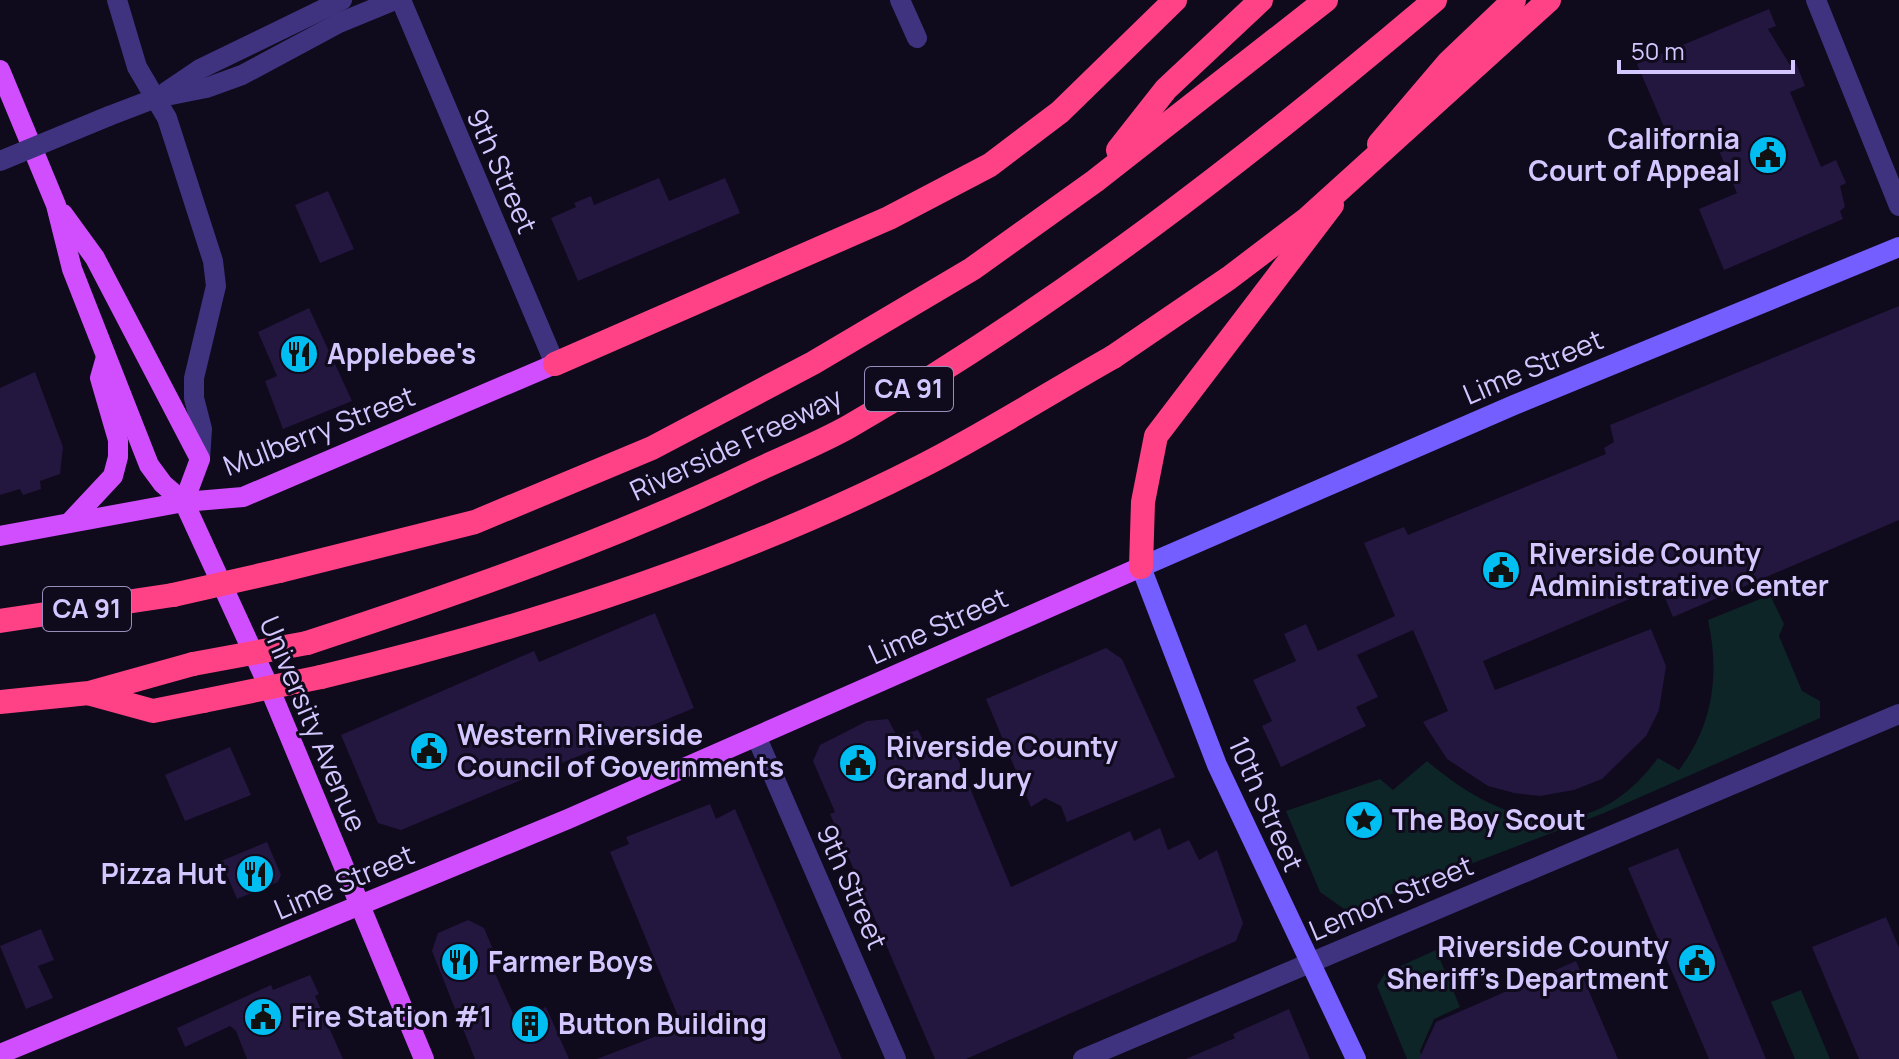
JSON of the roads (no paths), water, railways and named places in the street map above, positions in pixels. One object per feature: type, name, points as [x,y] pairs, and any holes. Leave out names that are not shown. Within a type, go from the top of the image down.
[{"type":"highway","points":[[555,364],[889,218],[990,165],[1060,112],[1175,0]]},
{"type":"highway","points":[[1095,181],[1166,89],[1261,0]]},
{"type":"highway","name":"Riverside Freeway","points":[[0,621],[173,595],[475,522],[652,448],[813,363],[972,269],[1095,181],[1326,0]]},
{"type":"highway","name":"Riverside Freeway","points":[[0,702],[89,693],[193,664],[307,643],[493,582],[648,521],[848,427],[1018,322],[1184,203],[1435,0]]},
{"type":"highway","points":[[1141,567],[1143,502],[1156,436],[1399,119],[1448,63],[1514,0]]},
{"type":"highway","points":[[89,693],[153,711],[414,655],[551,612],[774,534],[923,466],[1113,357],[1229,278],[1308,218],[1549,0]]},
{"type":"main road","name":"University Avenue","points":[[0,70],[56,205],[72,269],[149,465],[163,484],[184,502],[269,687],[424,1059]]},
{"type":"main road","name":"University Avenue","points":[[56,205],[95,258],[200,459]]},
{"type":"main road","name":"Lime Street","points":[[0,1054],[362,906],[757,738],[1514,405],[1899,247]]},
{"type":"main road","points":[[70,522],[113,476],[118,457],[118,440],[100,378],[106,357]]},
{"type":"main road","name":"Mulberry Street","points":[[0,536],[184,502],[243,497],[555,364]]},
{"type":"main road","points":[[184,502],[200,459]]},
{"type":"main road","name":"10th Street","points":[[1141,567],[1217,765],[1356,1059]]},
{"type":"street","points":[[117,0],[137,67],[167,118],[215,274],[213,307],[194,378],[194,398],[202,429],[200,459]]},
{"type":"street","points":[[156,98],[200,69],[342,0]]},
{"type":"street","points":[[0,161],[156,98],[206,88],[242,75],[339,23],[398,0]]},
{"type":"street","name":"9th Street","points":[[398,0],[555,364]]},
{"type":"street","points":[[900,0],[917,38]]},
{"type":"street","points":[[1816,0],[1899,206]]},
{"type":"street","name":"Lemon Street","points":[[1083,1059],[1899,714]]},
{"type":"street","name":"9th Street","points":[[757,738],[896,1059]]},
{"type":"place","name":"California Court of Appeal","points":[[1768,155]]},
{"type":"place","name":"Applebee's","points":[[299,354]]},
{"type":"place","name":"Riverside County Administrative Center","points":[[1501,570]]},
{"type":"place","name":"Western Riverside Council of Governments","points":[[429,751]]},
{"type":"place","name":"Riverside County Grand Jury","points":[[858,763]]},
{"type":"place","name":"The Boy Scout","points":[[1364,820]]},
{"type":"place","name":"Pizza Hut","points":[[255,874]]},
{"type":"place","name":"Farmer Boys","points":[[460,962]]},
{"type":"place","name":"Riverside County Sheriff's Department","points":[[1697,963]]},
{"type":"place","name":"Fire Station #1","points":[[263,1017]]},
{"type":"place","name":"Button Building","points":[[530,1024]]}]
